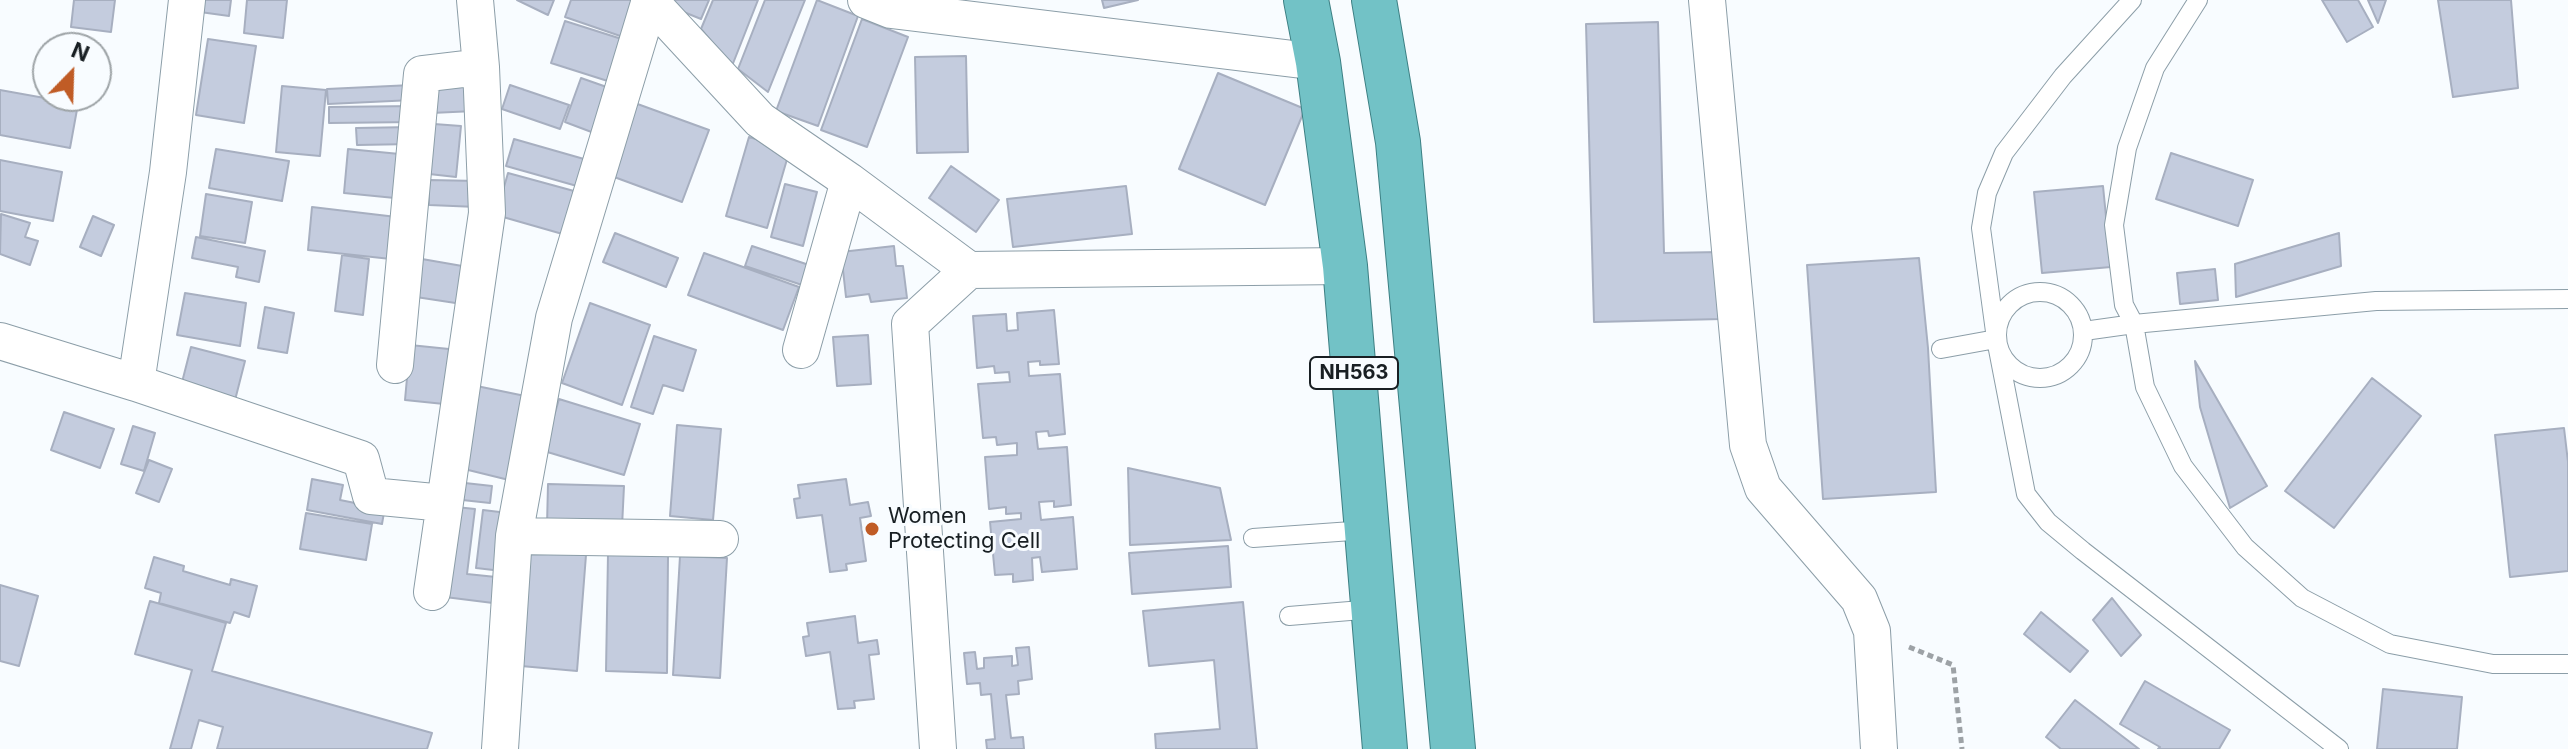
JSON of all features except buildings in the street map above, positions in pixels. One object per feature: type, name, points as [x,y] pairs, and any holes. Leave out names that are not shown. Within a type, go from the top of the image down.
[{"type":"highway","name":"NH563","points":[[1306,0],[1318,62],[1345,266],[1385,749]]},
{"type":"highway","name":"NH563","points":[[1374,0],[1398,142],[1453,749]]},
{"type":"highway","points":[[1358,417],[1423,419]]},
{"type":"street","points":[[136,383],[168,172],[187,0]]},
{"type":"street","points":[[432,592],[487,213],[475,0]]},
{"type":"street","points":[[650,0],[760,120],[969,270],[1345,266]]},
{"type":"street","points":[[500,749],[514,536],[554,318],[650,0]]},
{"type":"street","points":[[866,0],[891,10],[1318,62]]},
{"type":"street","points":[[1707,0],[1748,445],[1763,488],[1859,599],[1872,631],[1879,749]]},
{"type":"street","points":[[395,365],[422,74],[481,67]]},
{"type":"street","points":[[801,350],[849,181]]},
{"type":"street","points":[[938,749],[910,324],[969,270]]},
{"type":"street","points":[[0,341],[361,459],[371,496],[444,503]]},
{"type":"street","points":[[514,536],[720,539]]},
{"type":"lane","points":[[2132,0],[2063,76],[2004,153],[1987,193],[1981,228],[1996,339],[2026,494],[2048,522],[2339,749]]},
{"type":"lane","points":[[2198,0],[2155,68],[2127,148],[2114,225],[2124,305],[2134,324],[2145,387],[2183,466],[2245,547],[2302,598],[2390,644],[2493,664],[2568,664]]},
{"type":"lane","points":[[2043,291],[2058,295],[2071,304],[2080,316],[2084,331],[2076,360],[2066,371],[2036,379],[2009,366],[2000,353],[1996,339],[2004,310],[2014,299],[2028,292],[2043,291]]},
{"type":"lane","points":[[2084,331],[2376,301],[2568,299]]},
{"type":"lane","points":[[1941,349],[1996,339]]},
{"type":"lane","points":[[1253,538],[1367,530]]},
{"type":"lane","points":[[1289,616],[1374,609]]},
{"type":"path","points":[[1872,631],[1953,665],[1962,749]]},
{"type":"place","name":"Women Protecting Cell","points":[[872,529]]}]
